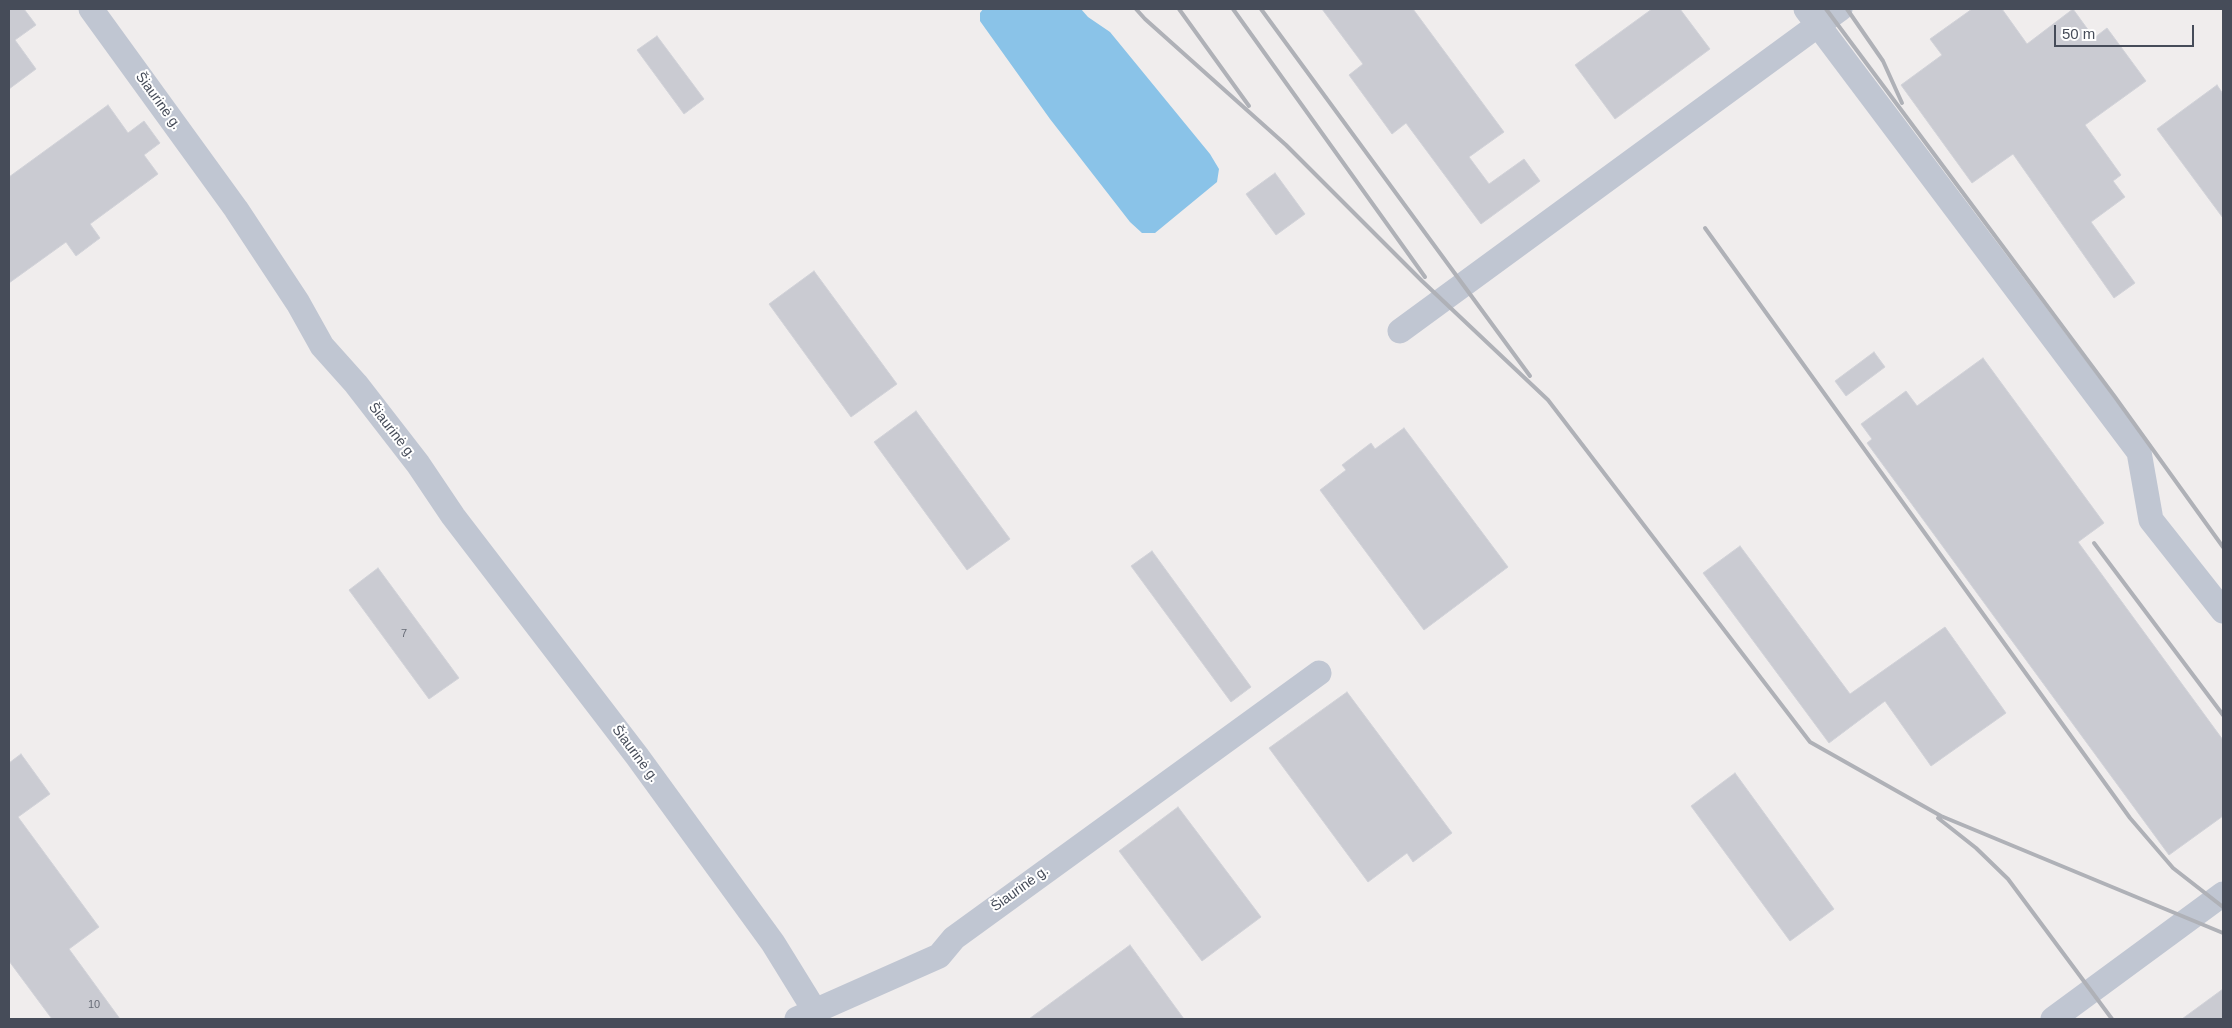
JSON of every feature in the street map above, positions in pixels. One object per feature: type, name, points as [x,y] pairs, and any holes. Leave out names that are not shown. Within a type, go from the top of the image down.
[{"type":"street","name":"Šiaurinė g.","points":[[91,9],[236,209],[298,303],[322,346],[356,384],[418,464],[453,516],[637,756],[773,943],[806,1015],[939,956],[954,938],[1319,673]]},
{"type":"street","points":[[1400,331],[1812,17],[1840,9]]},
{"type":"street","points":[[1812,17],[2139,452],[2151,520],[2223,611]]},
{"type":"street","points":[[2053,1019],[2223,894]]},
{"type":"water","points":[[983,9],[1081,9],[1088,17],[1110,32],[1210,154],[1219,169],[1217,182],[1155,233],[1142,233],[1130,222],[1050,119],[980,21],[980,13]]},
{"type":"building","points":[[9,9],[24,9],[36,25],[15,40],[36,69],[9,89]]},
{"type":"building","points":[[1322,9],[1413,9],[1504,132],[1469,157],[1489,184],[1524,159],[1540,181],[1481,224],[1406,123],[1392,134],[1349,75],[1363,64]]},
{"type":"building","points":[[1652,9],[1680,9],[1710,49],[1615,119],[1575,65]]},
{"type":"building","points":[[1972,9],[2002,9],[2027,44],[2073,9],[2094,38],[2107,28],[2146,81],[2085,125],[2121,175],[2113,181],[2125,197],[2091,222],[2135,283],[2114,298],[2013,154],[1972,183],[1901,85],[1942,55],[1930,39]]},
{"type":"building","points":[[657,36],[704,99],[684,114],[637,50]]},
{"type":"building","points":[[2217,85],[2223,94],[2223,218],[2157,129]]},
{"type":"building","points":[[108,105],[128,133],[144,121],[160,143],[144,155],[158,174],[90,224],[100,238],[76,256],[66,242],[9,283],[9,177]]},
{"type":"building","points":[[1275,173],[1305,214],[1276,235],[1246,194]]},
{"type":"building","points":[[814,271],[897,384],[851,417],[769,304]]},
{"type":"building","points":[[1874,352],[1885,367],[1846,396],[1835,381]]},
{"type":"building","points":[[1983,358],[2104,523],[2078,542],[2223,740],[2223,816],[2169,855],[1867,443],[1872,439],[1861,424],[1906,391],[1917,406]]},
{"type":"building","points":[[916,411],[1010,539],[967,570],[874,442]]},
{"type":"building","points":[[1404,428],[1508,567],[1424,630],[1320,490],[1346,470],[1342,465],[1371,443],[1375,449]]},
{"type":"building","points":[[1740,546],[1850,694],[1945,627],[2006,713],[1931,766],[1885,701],[1829,743],[1703,573]]},
{"type":"building","points":[[1152,551],[1251,687],[1231,702],[1131,566]]},
{"type":"building","points":[[378,568],[459,678],[429,699],[349,590]]},
{"type":"building","points":[[1347,692],[1452,833],[1413,862],[1407,853],[1368,882],[1269,748]]},
{"type":"building","points":[[21,754],[50,794],[18,817],[99,927],[69,949],[120,1019],[52,1019],[9,961],[9,763]]},
{"type":"building","points":[[1735,773],[1834,909],[1790,941],[1691,806]]},
{"type":"building","points":[[1178,807],[1261,917],[1202,961],[1119,851]]},
{"type":"building","points":[[1130,945],[1184,1019],[1029,1019]]},
{"type":"building","points":[[2223,989],[2223,1019],[2182,1019]]},
{"type":"railway","points":[[1136,9],[1286,145],[1422,281],[1548,400],[1810,742],[1941,816],[2223,933]]},
{"type":"railway","points":[[1179,9],[1249,106]]},
{"type":"railway","points":[[1233,9],[1425,277]]},
{"type":"railway","points":[[1261,9],[1530,376]]},
{"type":"railway","points":[[1826,9],[2115,397],[2223,547]]},
{"type":"railway","points":[[1847,9],[1883,61],[1902,103]]},
{"type":"railway","points":[[1705,228],[2130,818],[2173,868],[2223,907]]},
{"type":"railway","points":[[2094,543],[2223,715]]},
{"type":"railway","points":[[1938,818],[1976,848],[2008,879],[2112,1019]]}]
